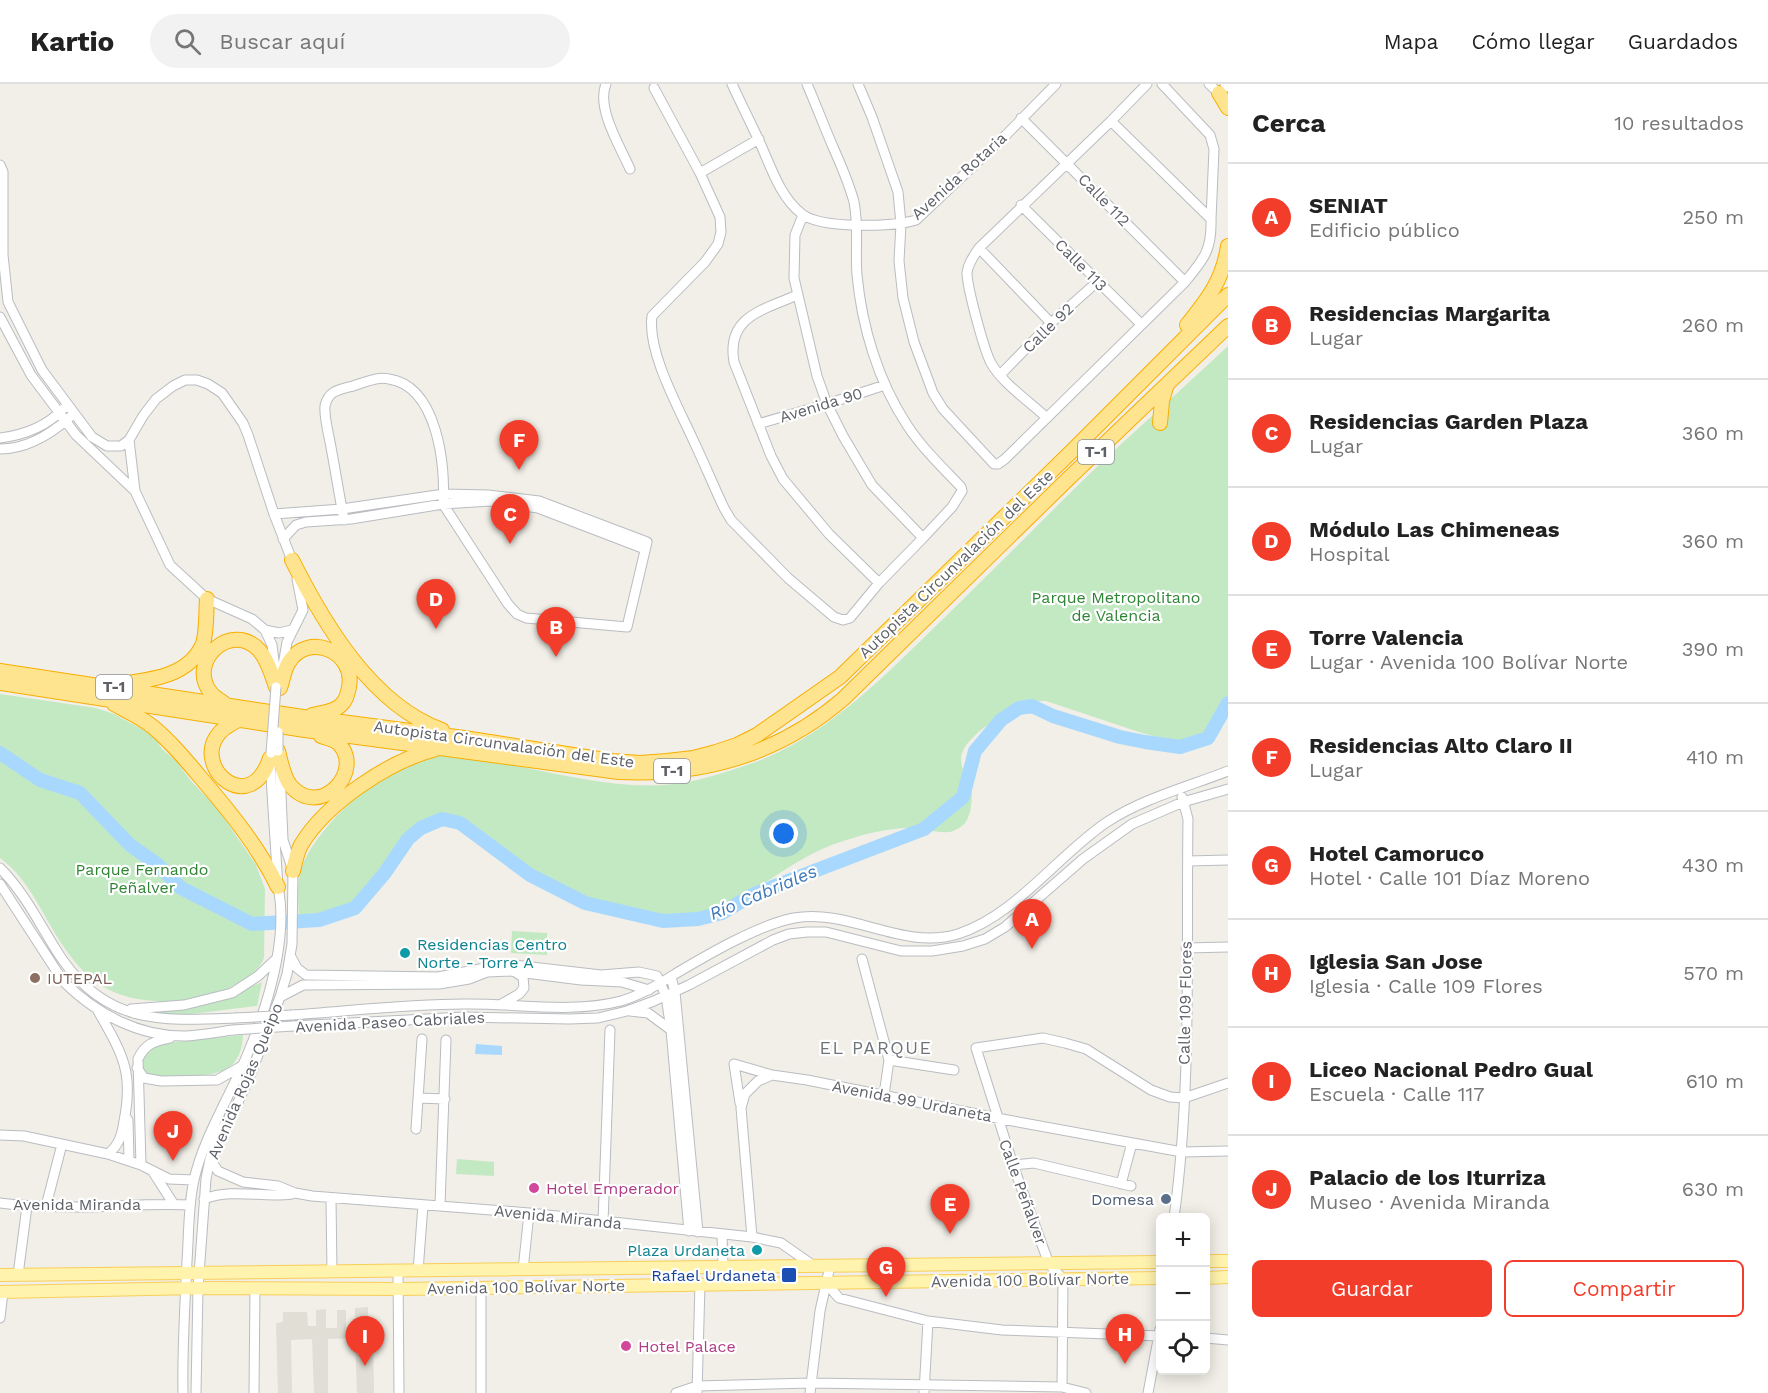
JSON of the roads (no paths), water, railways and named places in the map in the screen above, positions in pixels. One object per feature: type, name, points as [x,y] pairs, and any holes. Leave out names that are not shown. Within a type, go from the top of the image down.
[{"type":"highway","points":[[1222,90],[1228,108]]},
{"type":"highway","points":[[1146,375],[1211,296],[1222,273],[1228,246]]},
{"type":"highway","name":"Autopista Circunvalación del Este","points":[[0,670],[240,719],[464,738],[640,763],[693,758],[736,745],[757,735],[840,677],[1228,295]]},
{"type":"highway","name":"Autopista Circunvalación del Este","points":[[0,683],[227,705],[304,723],[444,747],[619,772],[694,770],[717,765],[766,748],[810,724],[843,699],[1226,329]]},
{"type":"highway","points":[[1137,413],[1151,412],[1156,415],[1160,423],[1162,401],[1167,385]]},
{"type":"highway","points":[[292,560],[322,617],[354,660],[387,696],[407,713],[427,725],[464,738]]},
{"type":"highway","points":[[105,692],[176,673],[190,661],[202,645],[207,599]]},
{"type":"highway","points":[[227,705],[211,694],[204,676],[208,655],[214,647],[223,642],[243,640],[259,650],[278,688]]},
{"type":"highway","points":[[278,688],[287,663],[305,648],[322,648],[331,651],[345,662],[350,676],[350,686],[342,705],[304,723]]},
{"type":"highway","points":[[105,692],[153,726],[183,756],[246,832],[278,887]]},
{"type":"highway","points":[[240,719],[224,728],[214,742],[216,772],[230,783],[245,785],[254,783],[266,771],[273,754]]},
{"type":"highway","points":[[273,754],[289,784],[302,796],[318,797],[333,792],[341,783],[346,768],[342,749],[336,742],[304,723]]},
{"type":"highway","points":[[293,871],[301,846],[324,817],[339,804],[379,773],[403,759],[444,747]]},
{"type":"main road","points":[[1210,1261],[1228,1261]]},
{"type":"main road","name":"Avenida 100 Bolívar Norte","points":[[398,1272],[1156,1262]]},
{"type":"main road","points":[[0,1275],[398,1272]]},
{"type":"main road","points":[[1210,1278],[1228,1277]]},
{"type":"main road","name":"Avenida 100 Bolívar Norte","points":[[1,1292],[1156,1278]]},
{"type":"street","points":[[606,84],[603,92],[603,105],[630,170]]},
{"type":"street","points":[[732,84],[783,192],[803,215],[795,235],[794,278],[817,376],[827,404],[872,484],[923,538]]},
{"type":"street","points":[[654,88],[700,173],[720,217],[722,232],[718,244],[705,262],[652,316],[651,328],[663,372],[731,520],[788,578],[834,618],[843,620],[850,618],[879,583],[952,507],[962,491],[907,425],[885,385],[866,329],[856,254],[857,225],[848,184],[807,84]]},
{"type":"street","points":[[858,84],[898,192],[901,224],[899,261],[903,298],[914,342],[933,393],[943,409],[994,464],[1005,459],[1185,282],[1204,260],[1210,245],[1214,148],[1210,135],[1162,84]]},
{"type":"street","name":"Avenida Rotaria","points":[[803,215],[824,221],[857,225],[901,224],[916,220],[1056,84]]},
{"type":"street","points":[[1047,418],[1000,375],[991,363],[969,287],[967,272],[970,261],[979,248],[1147,84]]},
{"type":"street","name":"Calle 112","points":[[1021,118],[1185,282]]},
{"type":"street","points":[[1111,121],[1211,219]]},
{"type":"street","points":[[700,173],[759,140]]},
{"type":"street","points":[[0,165],[4,182],[3,255],[8,302],[42,370],[92,437],[107,446],[121,446],[129,440]]},
{"type":"street","name":"Calle 113","points":[[1022,205],[1141,324]]},
{"type":"street","points":[[979,248],[1052,323]]},
{"type":"street","name":"Calle 92","points":[[1000,375],[1097,282]]},
{"type":"street","points":[[797,295],[748,317],[734,334],[731,348],[734,362],[771,456],[783,479],[829,534],[879,583]]},
{"type":"street","points":[[0,317],[31,375],[62,417],[76,435],[135,491]]},
{"type":"street","points":[[274,514],[342,509],[444,499],[490,501],[538,508],[646,546],[627,627],[526,618],[517,614],[508,604],[444,499],[444,474],[432,418],[412,390],[390,379],[380,378],[334,391],[325,406],[342,509],[344,520]]},
{"type":"street","name":"Avenida Rojas Queipo","points":[[129,440],[156,399],[173,386],[185,380],[197,380],[222,393],[243,423],[253,447],[274,514],[292,560],[303,603],[301,617],[292,630],[283,656],[273,754],[278,887],[282,906],[279,944],[266,1004],[242,1066],[202,1151],[194,1180],[190,1205],[193,1272]]},
{"type":"street","name":"Avenida 90","points":[[758,424],[885,385]]},
{"type":"street","points":[[0,448],[18,446],[39,439],[62,417],[68,403]]},
{"type":"street","points":[[0,438],[21,435],[75,413]]},
{"type":"street","points":[[129,440],[135,491],[170,565],[207,599],[252,619],[265,630],[279,633],[292,630]]},
{"type":"street","points":[[283,539],[296,525],[306,522],[344,520],[444,499]]},
{"type":"street","name":"Avenida Rojas Queipo","points":[[265,630],[274,656],[278,688]]},
{"type":"street","name":"Avenida Rojas Queipo","points":[[183,1393],[193,1272],[210,1159],[219,1133],[234,1111],[250,1076],[280,997],[292,944],[293,871],[283,840],[273,754]]},
{"type":"street","name":"Avenida Paseo Cabriales","points":[[0,868],[25,897],[62,959],[92,993],[111,1005],[153,1018],[173,1021],[463,1004],[598,1006],[649,990],[770,924],[796,918],[822,917],[846,921],[901,936],[930,938],[956,934],[984,923],[1005,909],[1072,849],[1106,823],[1147,800],[1228,771]]},
{"type":"street","name":"Calle 109 Flores","points":[[1175,1213],[1182,1152],[1188,861],[1188,819],[1180,789]]},
{"type":"street","name":"Avenida Paseo Cabriales","points":[[0,884],[63,981],[97,1009],[123,1024],[138,1029],[187,1036],[233,1030],[464,1017],[598,1018],[627,1011],[670,994],[740,956],[789,934],[826,932],[885,948],[910,951],[946,950],[985,939],[1005,927],[1083,859],[1115,835],[1152,815],[1183,802],[1228,789]]},
{"type":"street","points":[[1188,861],[1228,860]]},
{"type":"street","points":[[1186,948],[1228,947]]},
{"type":"street","points":[[290,955],[297,968],[306,975],[438,977],[506,964],[601,975],[639,972],[654,974],[670,994],[693,1231]]},
{"type":"street","points":[[862,958],[889,1060],[884,1095]]},
{"type":"street","points":[[123,1009],[184,1005],[232,993],[258,976],[275,960]]},
{"type":"street","points":[[280,997],[303,985],[439,984],[469,979],[487,972],[510,971],[581,980],[622,982],[670,994]]},
{"type":"street","points":[[500,1005],[519,994],[524,988],[523,977],[510,971]]},
{"type":"street","points":[[671,977],[671,1030],[693,1231]]},
{"type":"street","points":[[97,1009],[121,1053],[128,1075],[129,1161]]},
{"type":"street","points":[[627,1011],[648,1013],[671,1030]]},
{"type":"street","points":[[603,1222],[610,1030]]},
{"type":"street","points":[[141,1165],[138,1059],[143,1047],[154,1041],[187,1036]]},
{"type":"street","name":"Calle Peñalver","points":[[1049,1264],[997,1118],[976,1048],[1043,1038],[1086,1049],[1151,1090],[1170,1097],[1184,1098]]},
{"type":"street","points":[[416,1130],[422,1039]]},
{"type":"street","points":[[440,1205],[446,1040]]},
{"type":"street","points":[[889,1060],[954,1070]]},
{"type":"street","name":"Avenida 99 Urdaneta","points":[[741,1108],[734,1064],[772,1075],[1182,1152],[1228,1151]]},
{"type":"street","points":[[137,1068],[144,1078],[161,1081],[217,1080],[242,1066]]},
{"type":"street","points":[[752,1237],[741,1108],[745,1094],[758,1081],[772,1075]]},
{"type":"street","points":[[1184,1098],[1228,1083]]},
{"type":"street","points":[[418,1098],[445,1099]]},
{"type":"street","points":[[108,1154],[121,1137],[128,1102]]},
{"type":"street","points":[[0,1135],[24,1136],[108,1154],[141,1165],[169,1179],[194,1180]]},
{"type":"street","points":[[1013,1165],[1034,1163],[1126,1185],[1132,1143]]},
{"type":"street","points":[[46,1206],[62,1144]]},
{"type":"street","name":"Avenida Miranda","points":[[210,1159],[218,1171],[226,1176],[243,1182],[278,1186],[295,1193],[331,1199],[529,1213],[752,1237],[781,1243],[814,1266]]},
{"type":"street","points":[[153,1172],[173,1203]]},
{"type":"street","name":"Avenida Miranda","points":[[204,1199],[233,1193],[277,1196],[295,1193]]},
{"type":"street","points":[[331,1199],[332,1272]]},
{"type":"street","name":"Avenida Miranda","points":[[0,1203],[27,1206],[92,1207],[173,1203],[190,1205]]},
{"type":"street","points":[[418,1271],[423,1205]]},
{"type":"street","points":[[18,1275],[27,1206]]},
{"type":"street","points":[[522,1270],[529,1213]]},
{"type":"street","points":[[722,1234],[723,1268]]},
{"type":"street","points":[[1049,1264],[1063,1279],[1062,1388]]},
{"type":"street","points":[[810,1393],[825,1282],[830,1266]]},
{"type":"street","points":[[398,1272],[399,1393]]},
{"type":"street","points":[[825,1282],[839,1298],[928,1321],[1002,1330],[1156,1333]]},
{"type":"street","points":[[697,1389],[700,1284]]},
{"type":"street","points":[[481,1287],[481,1393]]},
{"type":"street","name":"Avenida Rojas Queipo","points":[[192,1288],[196,1393]]},
{"type":"street","points":[[254,1393],[255,1288]]},
{"type":"street","points":[[0,1318],[1,1292]]},
{"type":"street","points":[[924,1389],[928,1321]]},
{"type":"street","points":[[1210,1338],[1228,1340]]},
{"type":"street","points":[[1148,1393],[1156,1353]]},
{"type":"street","points":[[676,1393],[697,1389],[812,1383],[868,1388],[993,1390],[1062,1388],[1086,1393]]},
{"type":"water","points":[[476,1044],[502,1046],[502,1055],[475,1054]]},
{"type":"waterway","name":"Río Cabriales","points":[[0,753],[40,780],[80,793],[130,845],[157,864],[181,888],[252,924],[319,920],[355,908],[384,874],[408,839],[421,828],[442,819],[460,823],[530,875],[585,903],[663,921],[698,919],[722,913],[754,894],[924,829],[963,797],[975,751],[1001,720],[1019,708],[1032,706],[1053,716],[1120,737],[1180,747],[1208,738],[1228,703]]},
{"type":"place","name":"Residencias Alto Claro II","points":[[519,470]]},
{"type":"place","name":"Residencias Garden Plaza","points":[[510,544]]},
{"type":"place","name":"Módulo Las Chimeneas","points":[[436,629]]},
{"type":"place","name":"Residencias Margarita","points":[[556,657]]},
{"type":"place","name":"SENIAT","points":[[1032,949]]},
{"type":"place","name":"Residencias Centro Norte - Torre A","points":[[405,953]]},
{"type":"place","name":"IUTEPAL","points":[[35,978]]},
{"type":"place","name":"Palacio de los Iturriza","points":[[173,1161]]},
{"type":"place","name":"Hotel Emperador","points":[[534,1188]]},
{"type":"place","name":"Domesa","points":[[1166,1199]]},
{"type":"place","name":"Torre Valencia","points":[[950,1234]]},
{"type":"place","name":"Plaza Urdaneta","points":[[757,1250]]},
{"type":"place","name":"Rafael Urdaneta","points":[[789,1275]]},
{"type":"place","name":"Hotel Camoruco","points":[[886,1297]]},
{"type":"place","name":"Hotel Palace","points":[[626,1346]]},
{"type":"place","name":"Iglesia San Jose","points":[[1125,1364]]},
{"type":"place","name":"Liceo Nacional Pedro Gual","points":[[365,1366]]},
{"type":"district","name":"EL PARQUE","points":[[876,1047]]},
{"type":"park label","name":"Parque Metropolitano de Valencia","points":[[1116,606]]},
{"type":"park label","name":"Parque Fernando Peñalver","points":[[142,878]]}]
